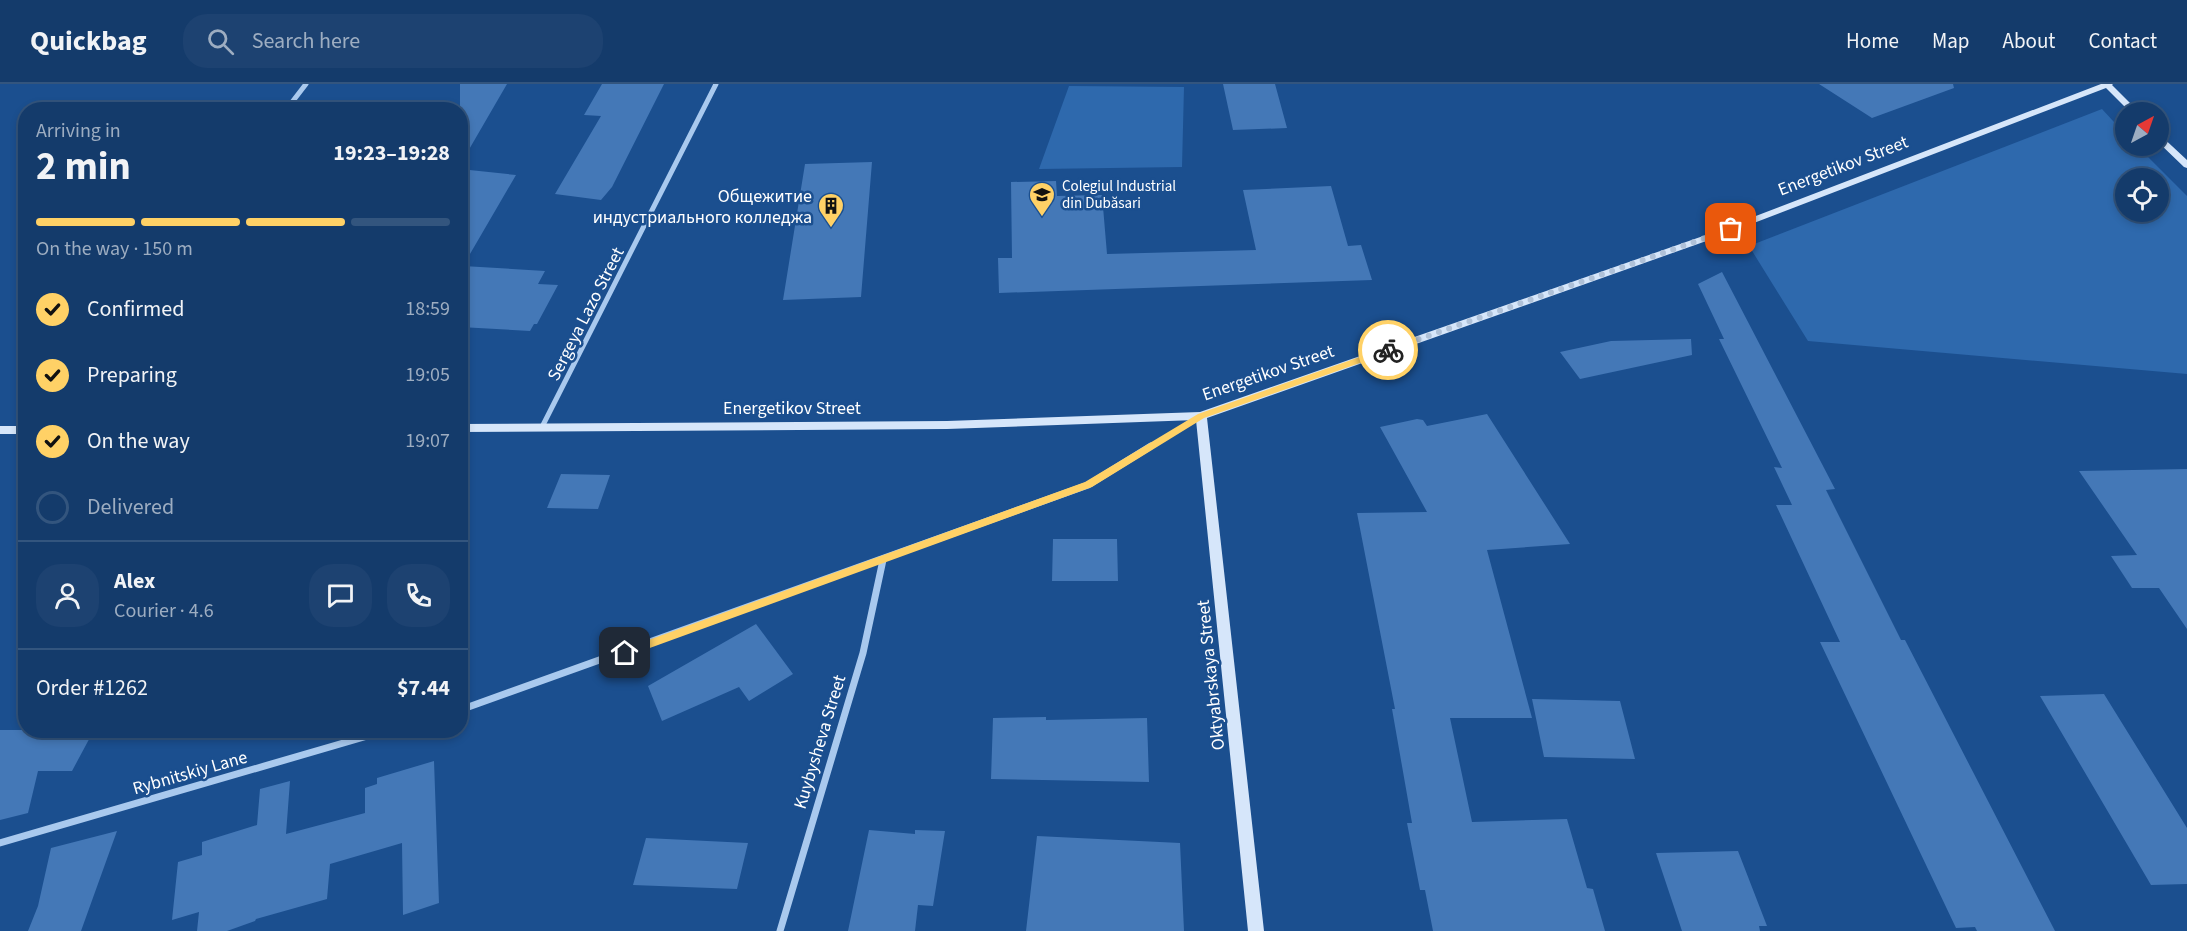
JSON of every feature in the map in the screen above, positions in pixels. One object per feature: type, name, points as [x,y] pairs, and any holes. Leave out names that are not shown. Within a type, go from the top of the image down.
[{"type":"street","points":[[292,102],[306,84]]},
{"type":"street","name":"Sergeya Lazo Street","points":[[542,427],[716,84]]},
{"type":"street","points":[[2108,84],[2125,102]]},
{"type":"street","name":"Energetikov Street","points":[[468,428],[946,425],[1201,416],[1709,237],[2108,84]]},
{"type":"street","points":[[2169,147],[2187,165]]},
{"type":"street","points":[[468,708],[1088,485],[1201,416]]},
{"type":"street","name":"Oktyabrskaya Street","points":[[1201,416],[1256,931]]},
{"type":"street","points":[[0,430],[18,430]]},
{"type":"street","name":"Kuybysheva Street","points":[[780,931],[863,652],[883,560]]},
{"type":"street","name":"Rybnitskiy Lane","points":[[0,843],[361,738]]},
{"type":"shaded area","points":[[1069,86],[1184,87],[1182,167],[1039,169]]},
{"type":"shaded area","points":[[2102,109],[2115,123],[2115,156],[2147,156],[2159,168],[2115,168],[2115,222],[2169,222],[2169,178],[2187,196],[2187,374],[1808,341],[1749,246]]},
{"type":"building","points":[[460,84],[507,84],[468,151],[468,102],[460,102]]},
{"type":"building","points":[[602,84],[664,84],[612,187],[601,200],[555,194],[601,116],[584,115]]},
{"type":"building","points":[[1223,84],[1275,84],[1287,128],[1233,130]]},
{"type":"building","points":[[1819,84],[1953,84],[1954,88],[1872,118]]},
{"type":"building","name":"Общежитие индустриального колледжа","points":[[872,162],[861,297],[783,300],[805,164]]},
{"type":"building","points":[[468,170],[516,175],[468,257]]},
{"type":"building","points":[[1056,181],[1057,196],[1102,195],[1107,254],[1256,250],[1243,190],[1331,186],[1348,246],[1361,245],[1372,280],[999,293],[998,258],[1012,258],[1011,182]]},
{"type":"building","points":[[468,266],[545,271],[538,284],[558,285],[537,324],[534,324],[530,331],[468,327]]},
{"type":"building","points":[[1722,272],[1835,489],[1826,490],[1901,640],[1905,640],[2055,931],[1977,931],[1975,927],[1956,928],[1820,642],[1840,642],[1776,505],[1792,505],[1774,467],[1782,468],[1719,339],[1724,339],[1698,284]]},
{"type":"building","points":[[1691,339],[1692,355],[1580,379],[1560,352],[1611,341]]},
{"type":"building","points":[[1487,414],[1570,544],[1487,550],[1532,718],[1450,718],[1472,822],[1567,819],[1587,888],[1593,889],[1605,931],[1433,931],[1425,890],[1420,890],[1407,823],[1412,823],[1392,709],[1395,709],[1357,513],[1427,512],[1380,427],[1417,419],[1423,420],[1427,426]]},
{"type":"building","points":[[2187,469],[2187,629],[2159,588],[2132,588],[2111,556],[2137,555],[2079,471]]},
{"type":"building","points":[[561,474],[610,475],[598,509],[547,508]]},
{"type":"building","points":[[1053,539],[1117,539],[1118,581],[1052,581]]},
{"type":"building","points":[[756,624],[793,674],[749,701],[739,687],[662,721],[648,686]]},
{"type":"building","points":[[2104,694],[2187,828],[2187,884],[2151,885],[2040,696]]},
{"type":"building","points":[[1532,699],[1620,701],[1635,759],[1544,757]]},
{"type":"building","points":[[1046,717],[1046,720],[1147,718],[1149,782],[991,779],[993,718]]},
{"type":"building","points":[[0,730],[18,730],[18,738],[90,738],[72,771],[38,771],[28,813],[0,820]]},
{"type":"building","points":[[434,761],[439,903],[403,915],[402,843],[330,864],[327,899],[256,919],[227,931],[197,931],[199,912],[172,920],[178,862],[202,855],[202,842],[257,825],[260,789],[290,781],[286,834],[365,813],[365,788],[377,784],[377,778]]},
{"type":"building","points":[[869,830],[915,834],[915,830],[945,831],[933,906],[918,905],[915,931],[848,931]]},
{"type":"building","points":[[117,831],[81,931],[28,931],[38,906],[51,848]]},
{"type":"building","points":[[1037,836],[1180,843],[1184,931],[1026,931]]},
{"type":"building","points":[[646,838],[748,843],[737,889],[633,885]]},
{"type":"building","points":[[1738,851],[1767,926],[1759,926],[1760,931],[1682,931],[1656,853]]},
{"type":"way so far","points":[[1388,350],[1731,229]]},
{"type":"place","name":"Colegiul Industrial din Dubăsari","points":[[1042,218]]},
{"type":"place","name":"Общежитие индустриального колледжа","points":[[831,229]]},
{"type":"route","points":[[625,653],[1088,485],[1201,416],[1388,350]]}]
